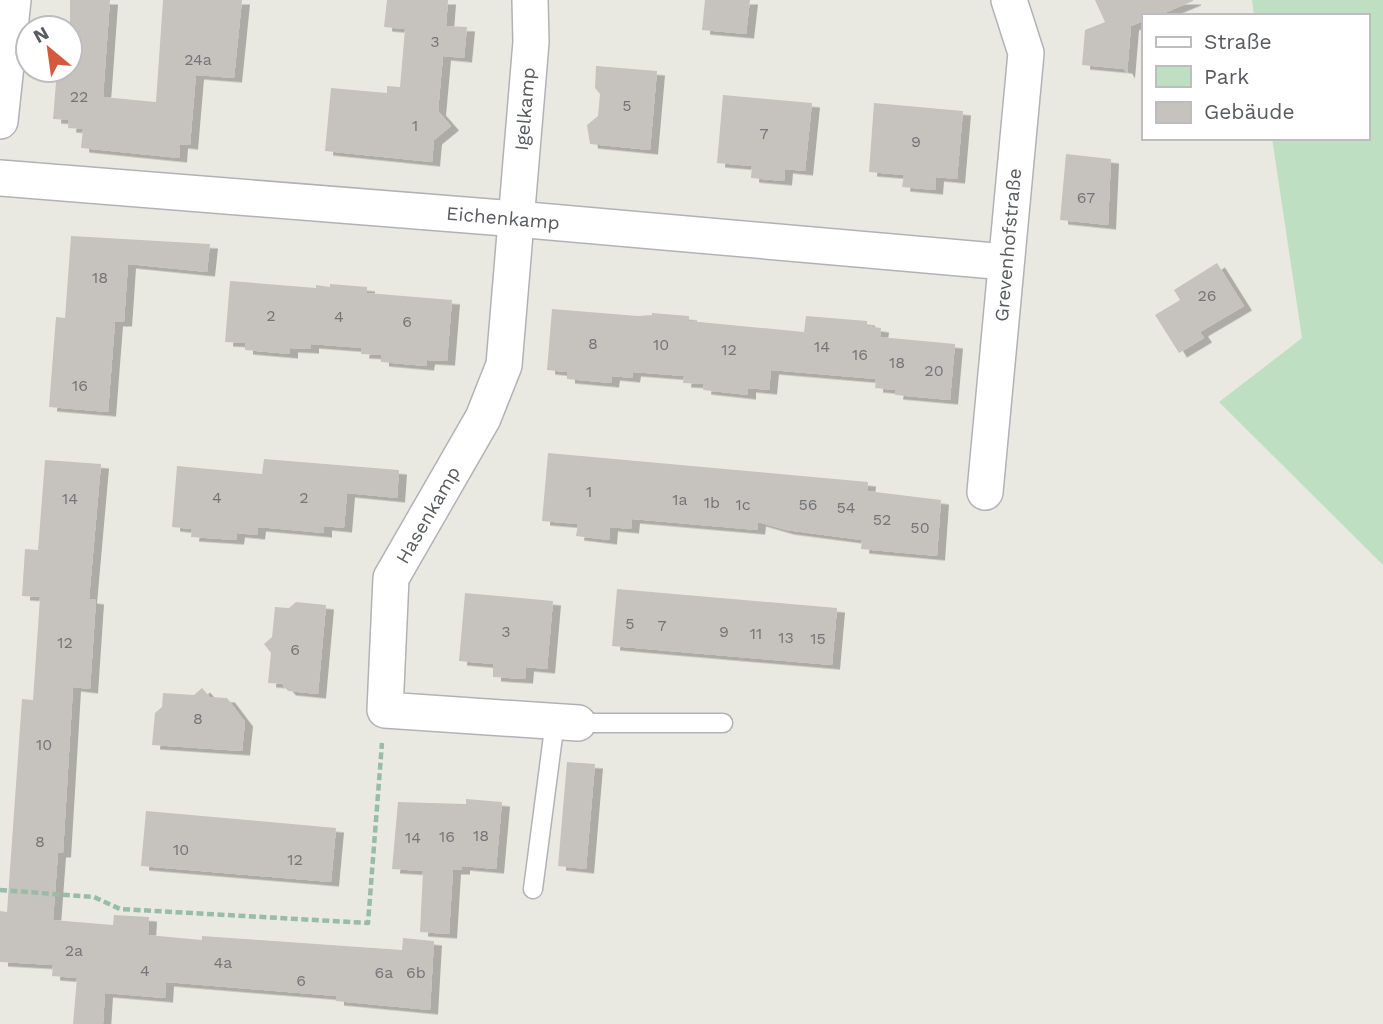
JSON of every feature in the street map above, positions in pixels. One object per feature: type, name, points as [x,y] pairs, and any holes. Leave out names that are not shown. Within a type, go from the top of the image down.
[{"type":"street","points":[[0,121],[13,0]]},
{"type":"street","name":"Igelkamp","points":[[516,219],[531,42],[530,0]]},
{"type":"street","name":"Grevenhofstraße","points":[[985,492],[1026,53],[1009,0]]},
{"type":"street","name":"Eichenkamp","points":[[0,178],[1006,262]]},
{"type":"street","name":"Hasenkamp","points":[[385,710],[391,578],[483,418],[504,365],[516,219]]},
{"type":"street","points":[[385,710],[567,722]]},
{"type":"lane","points":[[533,889],[567,722],[723,723]]},
{"type":"path","points":[[0,890],[94,897],[120,909],[368,923],[385,710]]},
{"type":"green space","points":[[1252,0],[1383,0],[1383,565],[1219,402],[1302,338],[1272,140],[1369,140],[1369,14],[1254,14]]},
{"type":"building","points":[[70,0],[110,0],[103,97],[156,102],[163,0],[242,0],[234,78],[196,75],[190,145],[180,144],[179,158],[81,148],[83,129],[68,128],[69,120],[53,119],[56,84],[84,84],[84,14],[70,14]]},
{"type":"building","points":[[387,0],[448,0],[446,26],[467,27],[464,58],[443,56],[438,111],[451,126],[434,140],[432,162],[325,151],[331,88],[387,93],[387,86],[400,87],[405,29],[384,27]]},
{"type":"building","points":[[705,0],[750,0],[746,34],[702,30]]},
{"type":"building","points":[[1095,0],[1193,0],[1162,14],[1142,14],[1142,21],[1131,26],[1127,74],[1124,69],[1082,65],[1085,30],[1105,22]]},
{"type":"building","points":[[596,66],[657,71],[650,150],[590,144],[587,125],[598,116],[600,94],[595,88]]},
{"type":"building","points":[[723,95],[812,103],[805,171],[785,169],[784,181],[751,178],[752,166],[717,163]]},
{"type":"building","points":[[874,103],[963,111],[957,179],[936,177],[935,190],[902,187],[904,175],[869,172]]},
{"type":"building","points":[[1066,154],[1111,159],[1108,225],[1060,220]]},
{"type":"building","points":[[71,236],[210,244],[207,272],[128,264],[124,322],[115,322],[108,412],[49,407],[56,317],[65,318]]},
{"type":"building","points":[[1217,263],[1244,306],[1200,332],[1204,338],[1179,353],[1155,315],[1180,300],[1174,290]]},
{"type":"building","points":[[230,281],[316,288],[316,285],[330,287],[330,284],[367,287],[367,293],[452,300],[447,361],[427,360],[426,366],[381,362],[381,355],[361,354],[362,348],[311,344],[311,349],[290,348],[290,354],[245,350],[245,343],[225,342]]},
{"type":"building","points":[[552,309],[638,316],[652,313],[689,316],[689,321],[804,332],[806,316],[867,321],[867,326],[881,328],[880,337],[955,344],[950,400],[895,395],[896,390],[875,388],[876,379],[771,370],[769,390],[748,388],[748,395],[703,390],[704,384],[683,383],[684,376],[633,372],[632,378],[612,376],[611,383],[567,379],[567,372],[547,370]]},
{"type":"building","points":[[548,453],[868,482],[867,491],[941,500],[937,556],[861,549],[862,540],[786,530],[758,522],[757,530],[632,519],[631,529],[610,527],[609,540],[576,536],[578,524],[542,521]]},
{"type":"building","points":[[264,459],[399,470],[397,498],[347,493],[344,528],[324,526],[324,533],[258,527],[257,535],[237,533],[236,540],[191,537],[192,529],[172,527],[177,466],[262,474]]},
{"type":"building","points":[[45,460],[101,464],[89,599],[96,600],[90,689],[73,687],[63,853],[58,853],[53,920],[113,925],[114,915],[149,917],[148,935],[202,940],[202,936],[402,950],[403,938],[434,941],[430,1010],[336,1001],[336,996],[166,982],[165,998],[105,993],[103,1024],[73,1024],[77,978],[52,976],[53,965],[0,962],[0,911],[7,912],[22,699],[33,700],[40,597],[22,596],[25,549],[38,550]]},
{"type":"building","points":[[617,589],[837,608],[832,665],[612,646]]},
{"type":"building","points":[[465,593],[553,601],[547,669],[526,667],[525,679],[493,677],[493,664],[459,661]]},
{"type":"building","points":[[296,602],[326,605],[318,694],[288,691],[282,684],[268,683],[271,653],[264,644],[272,637],[275,607],[289,608]]},
{"type":"building","points":[[202,688],[210,697],[227,698],[245,722],[242,751],[152,745],[155,713],[162,707],[163,693],[194,695]]},
{"type":"building","points":[[567,762],[595,764],[586,869],[558,866]]},
{"type":"building","points":[[466,799],[502,802],[496,869],[462,866],[462,870],[453,870],[449,934],[420,932],[423,871],[392,869],[398,802],[466,804]]},
{"type":"building","points":[[146,811],[336,828],[331,882],[141,866]]}]
